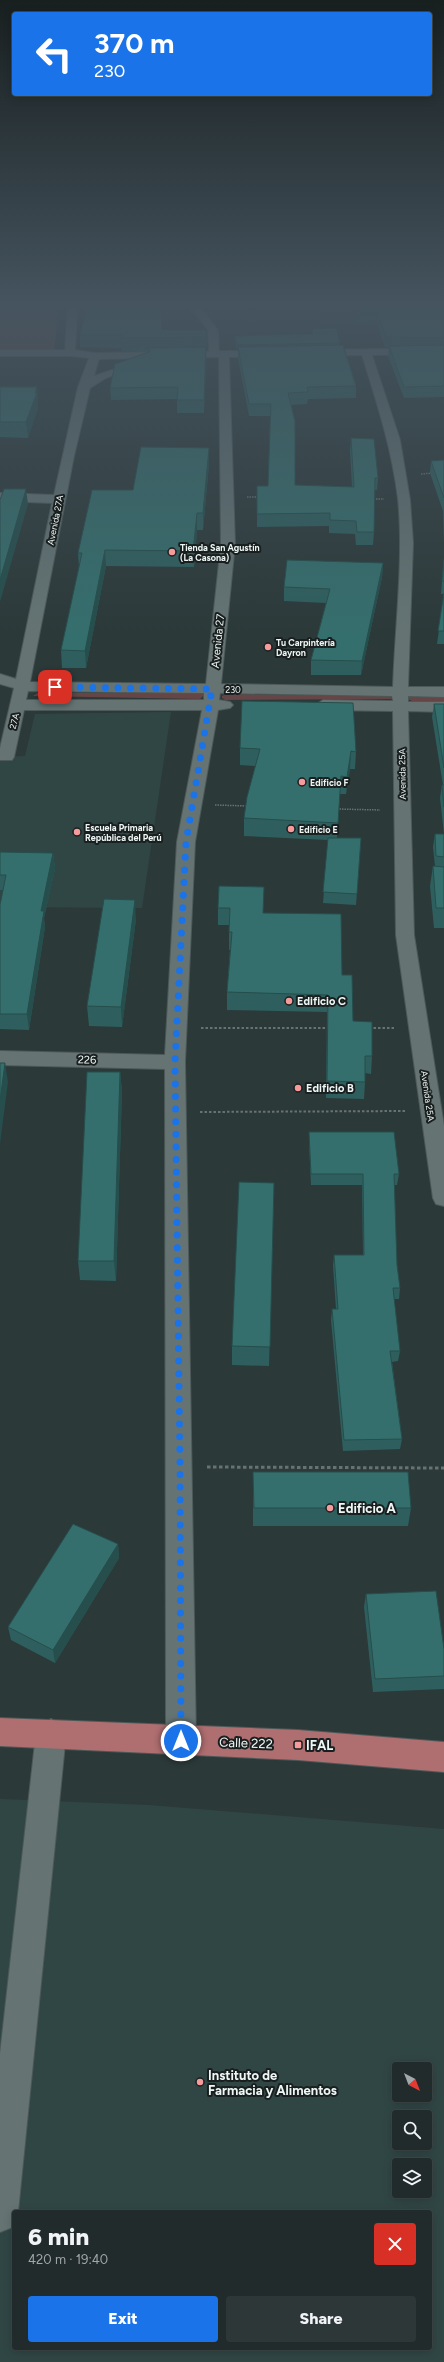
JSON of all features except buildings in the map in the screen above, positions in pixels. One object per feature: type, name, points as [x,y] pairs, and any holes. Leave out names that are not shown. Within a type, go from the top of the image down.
[{"type":"main road","name":"Calle 222","points":[[0,1732],[298,1745],[444,1757]]},
{"type":"street","name":"Avenida 27A","points":[[23,686],[59,499],[78,412]]},
{"type":"street","name":"Avenida 27","points":[[181,1741],[180,1466],[175,1062],[178,1028],[186,842],[212,697],[228,544],[228,496],[223,412]]},
{"type":"street","name":"Avenida 25A","points":[[385,412],[394,440],[404,500],[406,543],[400,698],[405,935],[444,1198]]},
{"type":"street","points":[[0,497],[59,499]]},
{"type":"street","name":"230","points":[[0,679],[23,686],[212,697],[243,705]]},
{"type":"street","name":"27A","points":[[6,757],[23,686]]},
{"type":"street","name":"230","points":[[306,705],[400,698],[444,692]]},
{"type":"street","name":"230","points":[[18,705],[212,697],[400,698],[444,707]]},
{"type":"street","name":"226","points":[[0,1058],[175,1062]]},
{"type":"street","points":[[0,2214],[51,1734]]},
{"type":"path","points":[[228,496],[262,497]]},
{"type":"path","points":[[365,499],[404,500]]},
{"type":"path","points":[[192,805],[255,807]]},
{"type":"path","points":[[332,809],[402,811]]},
{"type":"path","points":[[178,1028],[333,1028]]},
{"type":"path","points":[[364,1028],[418,1028]]},
{"type":"path","points":[[175,1112],[430,1111]]},
{"type":"path","points":[[180,1466],[444,1468]]},
{"type":"shaded area","points":[[37,693],[201,693],[204,695],[200,699],[33,696]]},
{"type":"shaded area","points":[[226,694],[390,696],[392,699],[225,700],[222,696]]},
{"type":"shaded area","points":[[409,696],[444,696],[444,701],[412,701],[408,699]]},
{"type":"shaded area","name":"Escuela Primaria República del Perú","points":[[171,712],[142,908],[0,907],[0,757],[25,756],[35,714]]},
{"type":"shaded area","name":"Instituto de Farmacia y Alimentos","points":[[0,1799],[148,1805],[444,1829],[444,2362],[0,2362]]},
{"type":"place","name":"Tienda San Agustín (La Casona)","points":[[172,552]]},
{"type":"place","name":"Tu Carpintería Dayron","points":[[268,647]]},
{"type":"place","name":"Edificio F","points":[[302,782]]},
{"type":"place","name":"Edificio E","points":[[291,829]]},
{"type":"place","name":"Escuela Primaria República del Perú","points":[[77,832]]},
{"type":"place","name":"Edificio C","points":[[289,1001]]},
{"type":"place","name":"Edificio B","points":[[298,1088]]},
{"type":"place","name":"Edificio A","points":[[330,1508]]},
{"type":"place","name":"IFAL","points":[[298,1745]]},
{"type":"place","name":"Instituto de Farmacia y Alimentos","points":[[200,2082]]},
{"type":"route","points":[[55,687],[212,689],[211,704],[186,842],[178,1028],[175,1062],[180,1466],[181,1741]]}]
